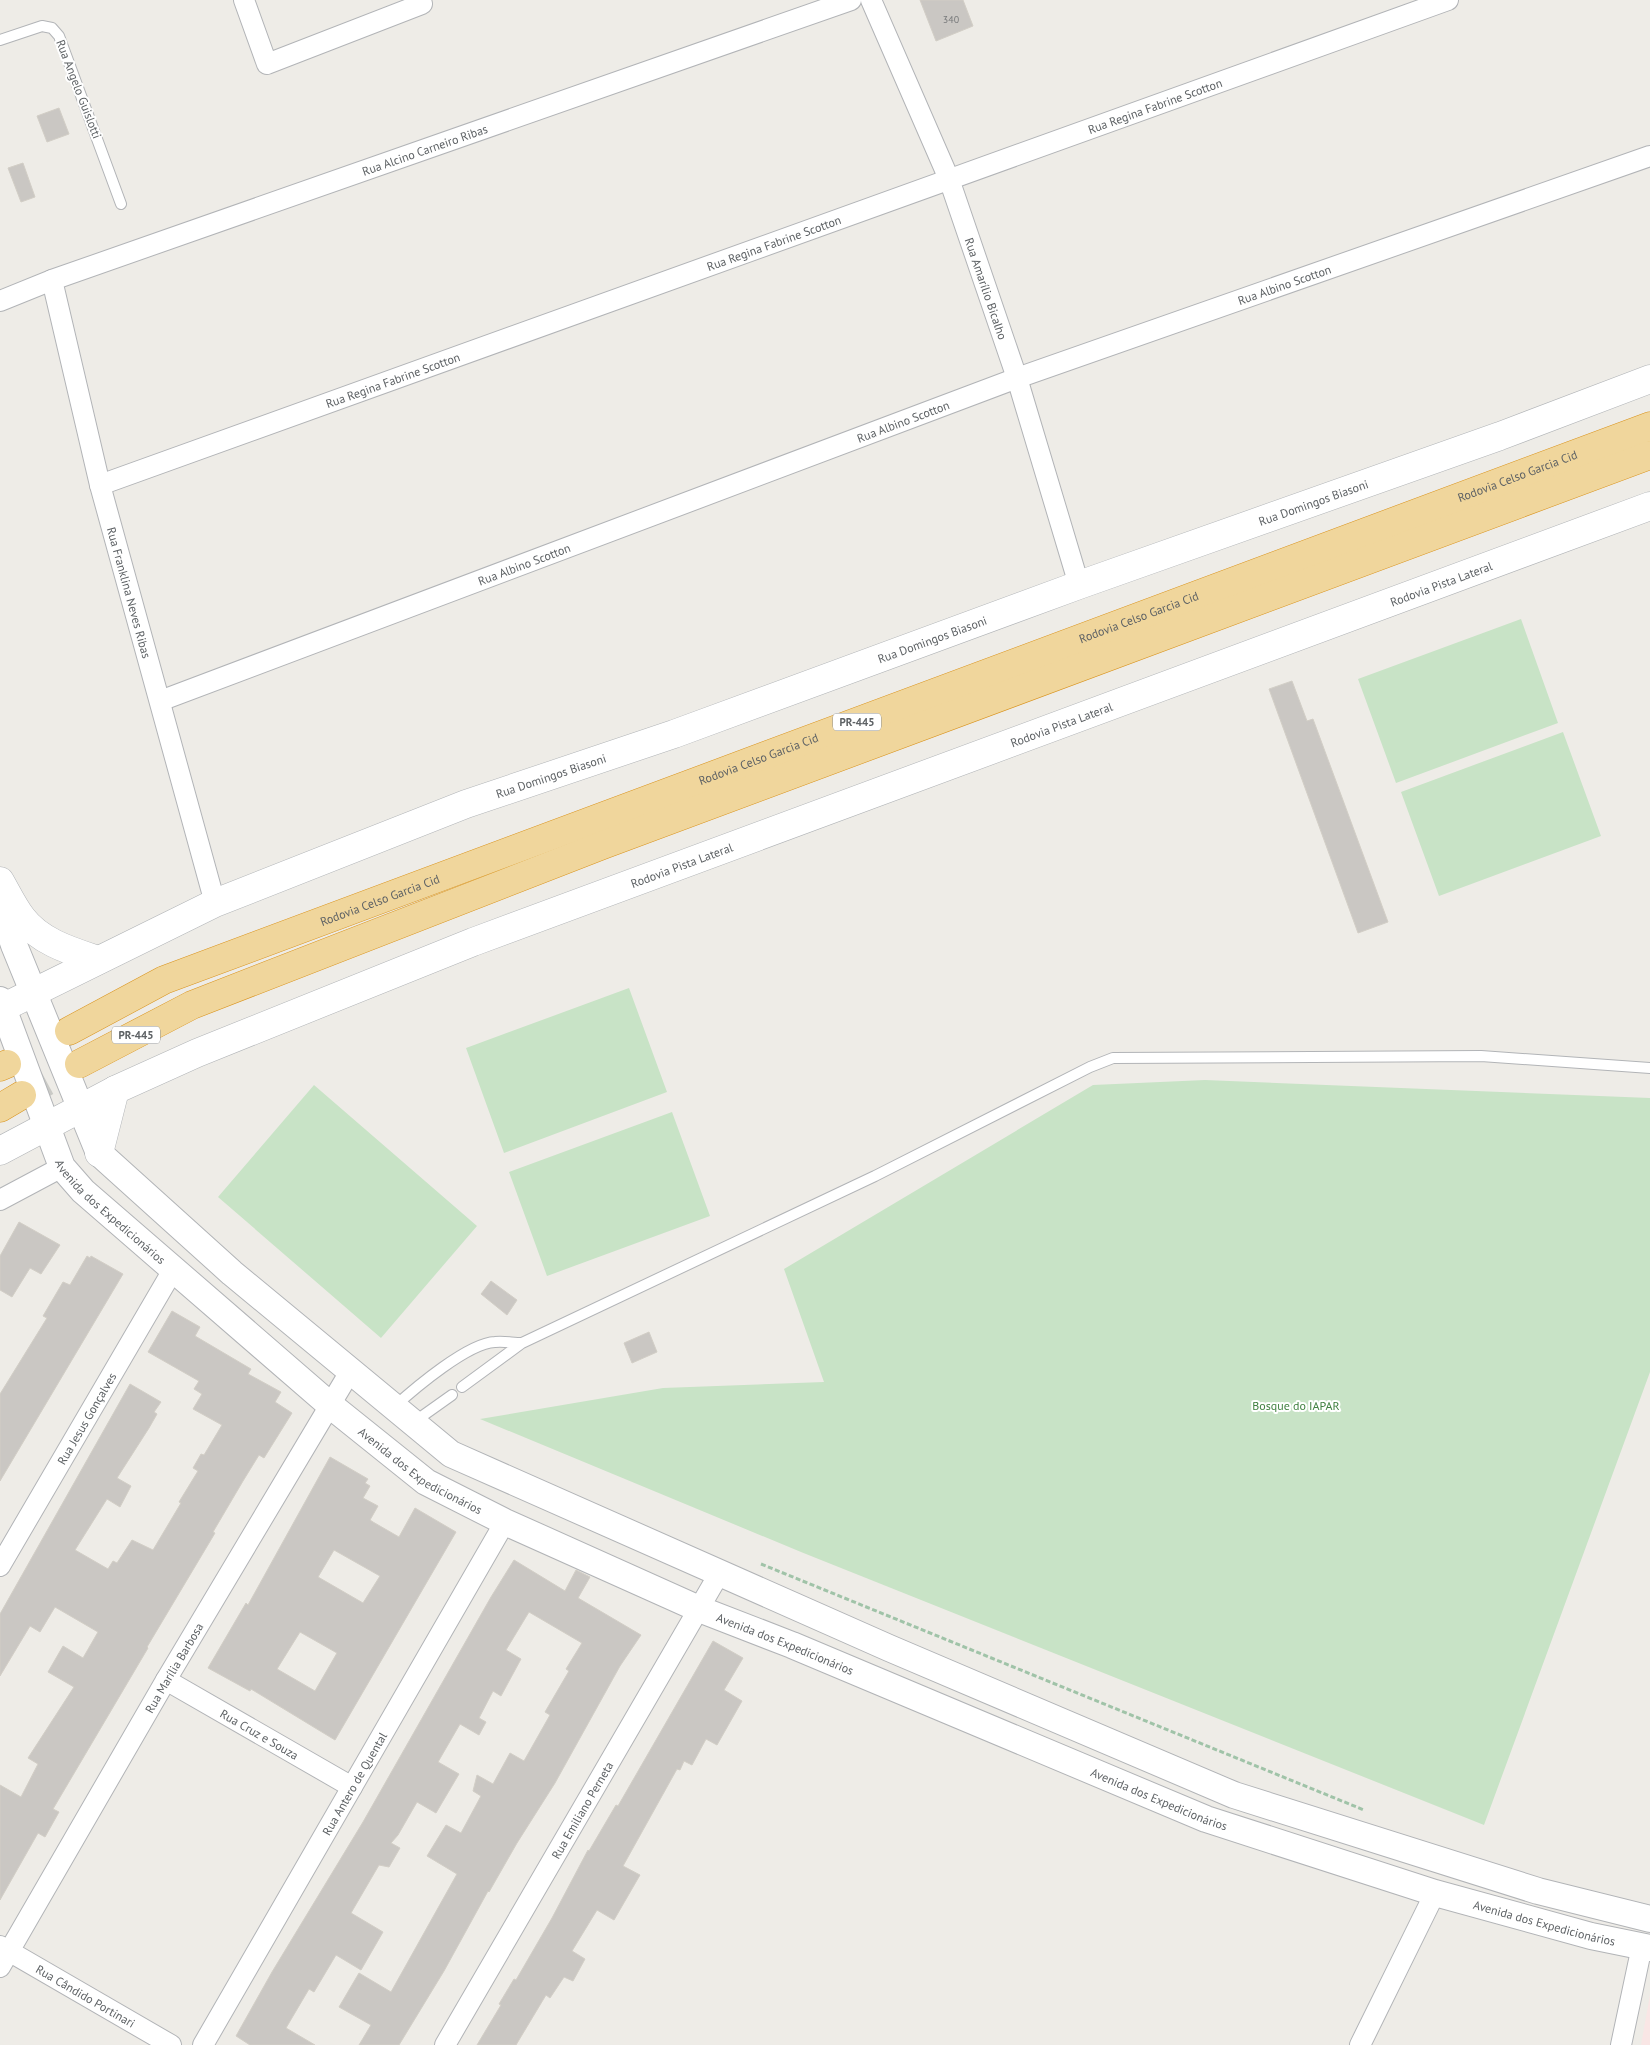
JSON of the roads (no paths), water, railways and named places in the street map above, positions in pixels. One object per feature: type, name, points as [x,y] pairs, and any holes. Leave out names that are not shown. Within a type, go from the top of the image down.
[{"type":"highway","name":"Rodovia Celso Garcia Cid","points":[[69,1031],[164,980],[1650,426]]},
{"type":"highway","name":"PR-445","points":[[79,1064],[192,1006],[603,845],[1650,455]]},
{"type":"main road","name":"Rua Domingos Biasoni","points":[[215,903],[466,804],[674,734],[1079,585],[1491,439],[1650,379]]},
{"type":"main road","name":"Rodovia Pista Lateral","points":[[115,1090],[197,1053],[473,942],[1650,506]]},
{"type":"main road","points":[[0,881],[22,918],[40,934],[56,945],[98,960]]},
{"type":"main road","points":[[1,1005],[215,903]]},
{"type":"main road","points":[[0,1151],[115,1090]]},
{"type":"main road","points":[[99,1153],[115,1090]]},
{"type":"street","points":[[244,0],[267,64],[422,4],[421,0]]},
{"type":"street","name":"Rua Alcino Carneiro Ribas","points":[[0,301],[52,280],[851,0]]},
{"type":"street","name":"Rua Amarílio Bicalho","points":[[871,0],[949,180],[1017,378],[1079,585]]},
{"type":"street","name":"Rua Regina Fabrine Scotton","points":[[100,485],[1448,0]]},
{"type":"street","name":"Rua Albino Scotton","points":[[160,702],[1017,378],[1650,156]]},
{"type":"street","name":"Rua Franklina Neves Ribas","points":[[52,280],[100,485],[215,903]]},
{"type":"street","points":[[0,906],[14,945],[99,1153],[232,1273],[450,1454],[889,1648],[1234,1795],[1538,1891],[1650,1919]]},
{"type":"street","name":"Avenida dos Expedicionários","points":[[1,1005],[62,1167],[83,1191],[330,1405],[426,1482],[505,1522],[699,1609],[801,1649],[1206,1819],[1435,1893],[1591,1936],[1646,1947]]},
{"type":"street","points":[[0,1200],[62,1167]]},
{"type":"street","name":"Rua Jesus Gonçalves","points":[[0,1566],[173,1270]]},
{"type":"street","name":"Rua Marília Barbosa","points":[[3,1954],[351,1370]]},
{"type":"street","name":"Rua Antero de Quental","points":[[203,2045],[505,1522]]},
{"type":"street","name":"Rua Emiliano Perneta","points":[[445,2045],[719,1574]]},
{"type":"street","name":"Rua Cruz e Souza","points":[[166,1680],[352,1786]]},
{"type":"street","points":[[1360,2045],[1435,1893],[1446,1861]]},
{"type":"street","points":[[1621,2045],[1646,1947]]},
{"type":"street","name":"Rua Cândido Portinari","points":[[3,1954],[171,2045]]},
{"type":"lane","name":"Rua Angelo Guislotti","points":[[0,40],[42,26],[52,28],[59,36],[122,204]]},
{"type":"lane","points":[[462,1387],[522,1343],[875,1176],[1090,1066],[1113,1058],[1481,1056],[1650,1068]]},
{"type":"lane","points":[[404,1415],[451,1361],[472,1349],[493,1341],[522,1343]]},
{"type":"lane","points":[[404,1415],[452,1395]]},
{"type":"tunnel","points":[[7,1064],[69,1031]]},
{"type":"tunnel","points":[[22,1095],[79,1064]]},
{"type":"park label","name":"Bosque do IAPAR","points":[[1296,1405]]}]
